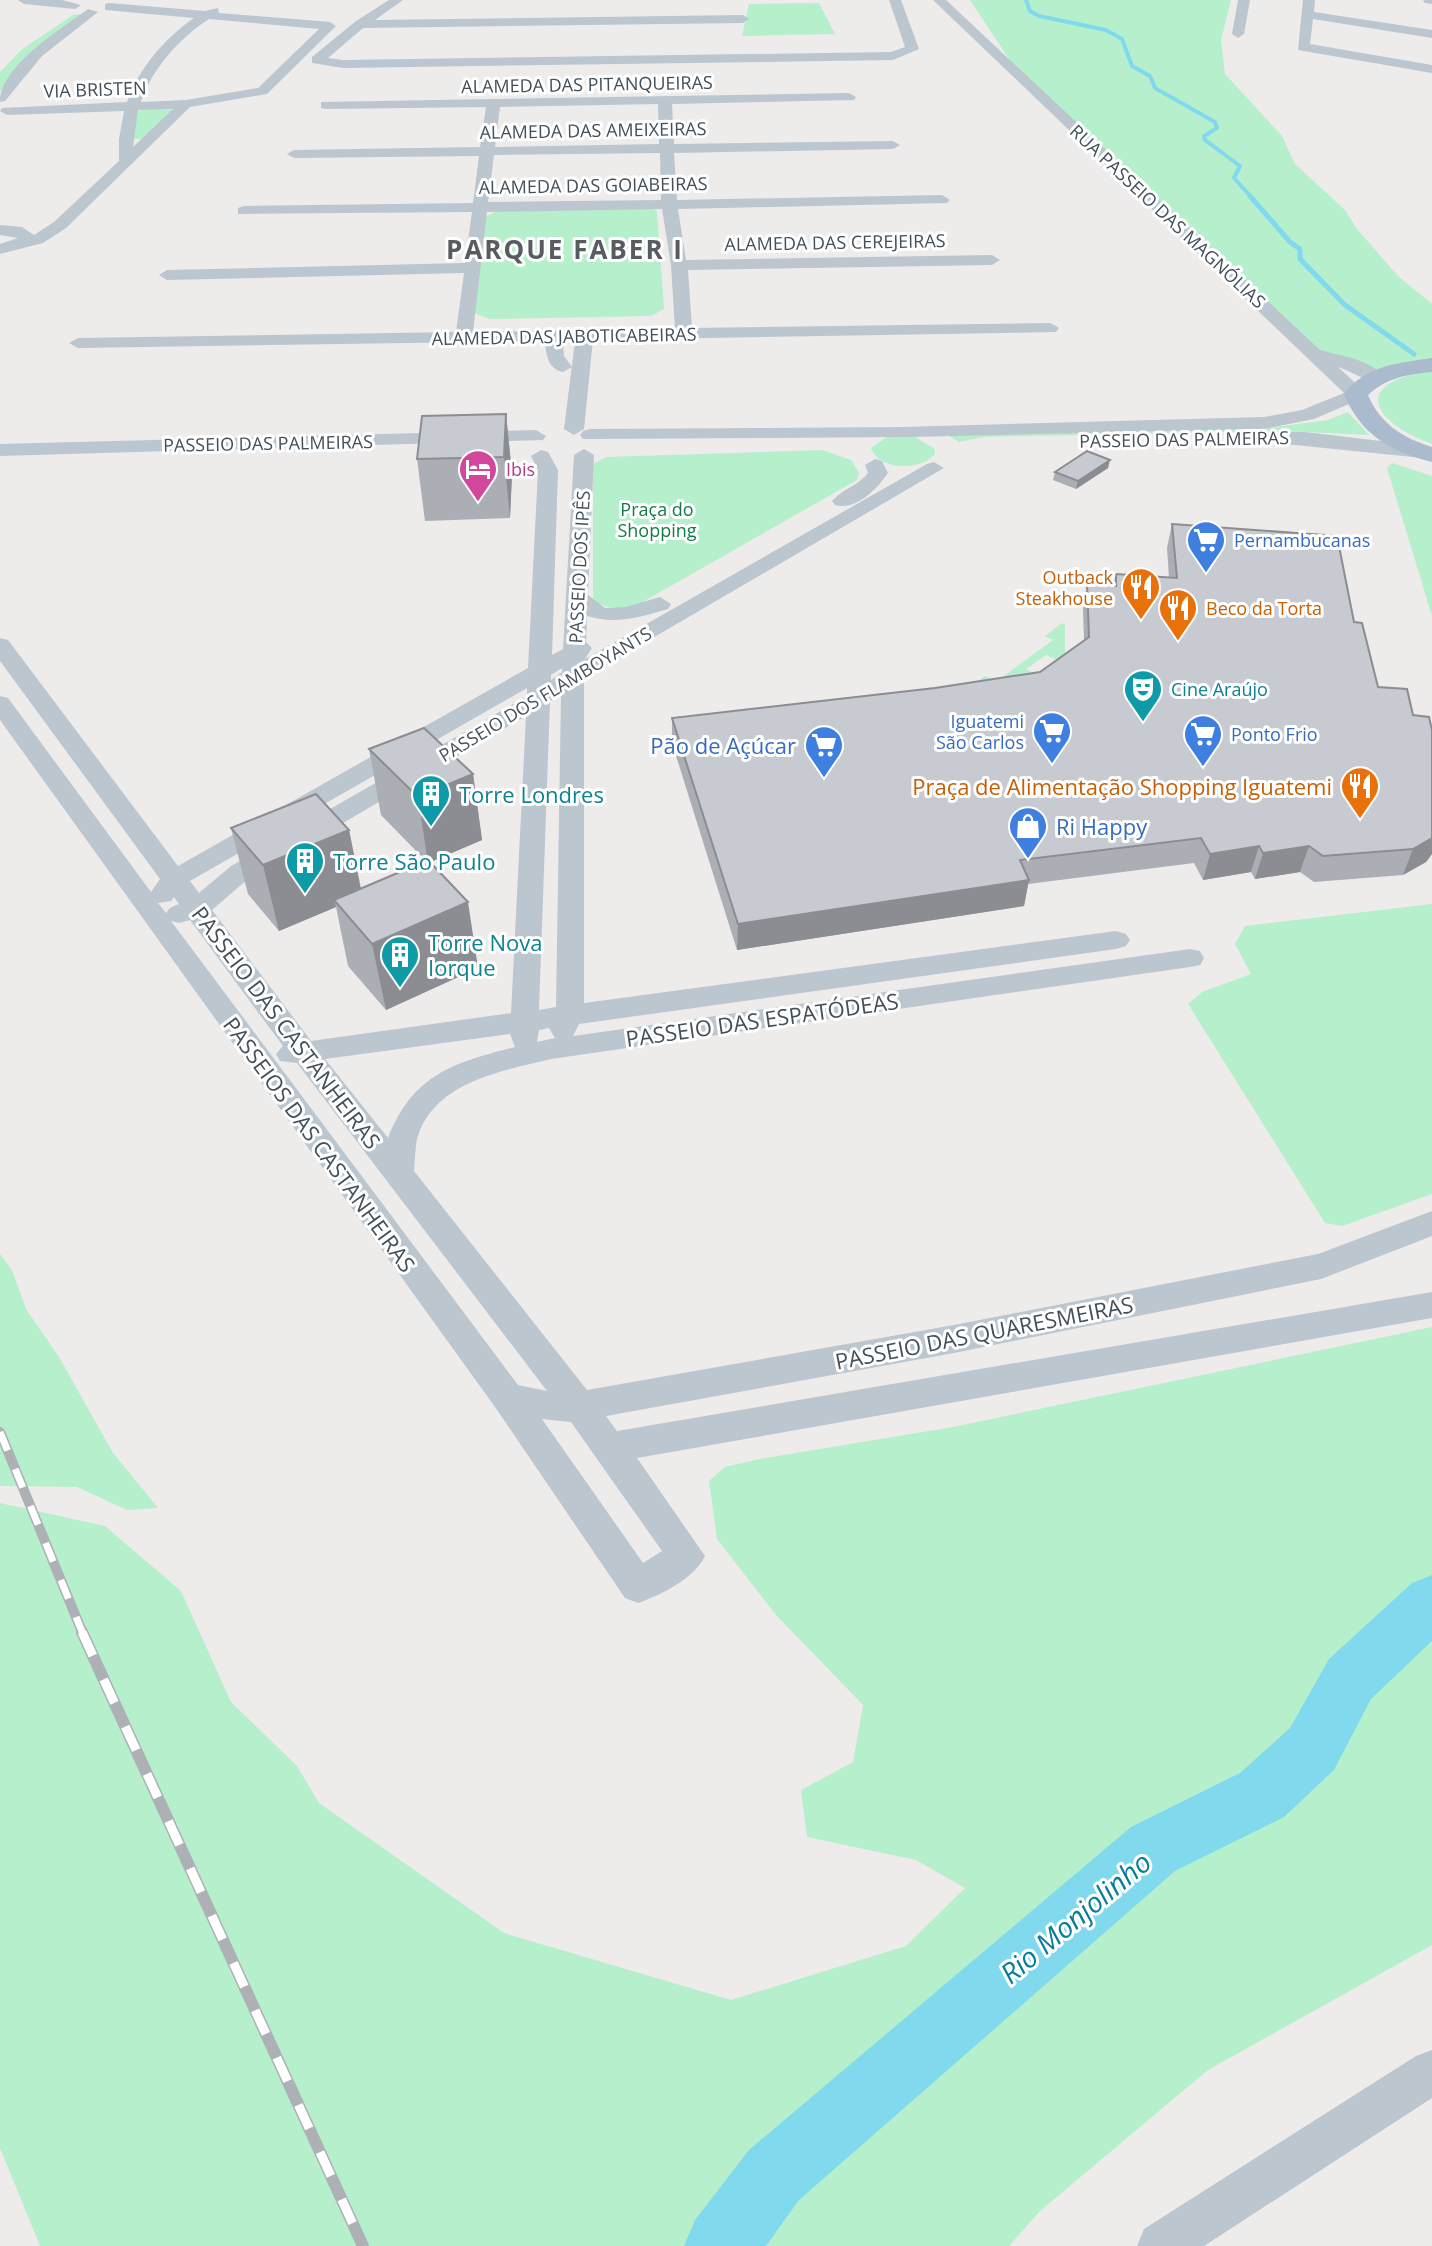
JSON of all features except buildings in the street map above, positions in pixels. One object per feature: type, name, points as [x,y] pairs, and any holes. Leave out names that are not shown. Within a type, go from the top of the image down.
[{"type":"main road","points":[[1429,455],[1375,427],[1362,412],[1356,394],[1375,377],[1402,368],[1432,365]]},
{"type":"street","points":[[24,0],[84,6],[109,3],[205,16],[330,26]]},
{"type":"street","points":[[397,0],[360,24],[317,60],[343,64],[740,33]]},
{"type":"street","points":[[360,24],[740,33],[889,56],[912,49],[895,0]]},
{"type":"street","name":"RUA PASSEIO DAS MAGNÓLIAS","points":[[926,0],[993,61],[1023,79]]},
{"type":"street","name":"RUA PASSEIO DAS MAGNÓLIAS","points":[[939,0],[1356,394]]},
{"type":"street","points":[[1238,34],[1244,0]]},
{"type":"street","points":[[126,162],[124,141],[130,105],[150,71],[166,50],[205,16],[226,4]]},
{"type":"street","points":[[20,49],[84,6]]},
{"type":"street","points":[[2,108],[37,53],[84,6]]},
{"type":"street","points":[[1432,34],[1308,7],[1303,47],[1432,69]]},
{"type":"street","name":"VIA BRISTEN","points":[[2,108],[186,104],[217,96],[262,91],[343,16]]},
{"type":"street","name":"ALAMEDA DAS PITANQUEIRAS","points":[[326,105],[849,97]]},
{"type":"street","points":[[665,101],[669,204],[679,265],[684,334]]},
{"type":"street","points":[[464,337],[493,103]]},
{"type":"street","points":[[0,230],[23,239],[37,240],[65,220],[186,104]]},
{"type":"street","points":[[124,141],[152,139]]},
{"type":"street","name":"ALAMEDA DAS AMEIXEIRAS","points":[[294,154],[893,145]]},
{"type":"street","name":"ALAMEDA DAS GOIABEIRAS","points":[[244,211],[942,200]]},
{"type":"street","points":[[0,249],[23,239]]},
{"type":"street","points":[[0,268],[27,249],[23,239]]},
{"type":"street","name":"ALAMEDA DAS CEREJEIRAS","points":[[679,265],[992,260]]},
{"type":"street","points":[[167,275],[473,268]]},
{"type":"street","name":"ALAMEDA DAS JABOTICABEIRAS","points":[[78,343],[1050,328]]},
{"type":"street","name":"PASSEIO DOS IPÊS","points":[[558,398],[585,333]]},
{"type":"street","name":"PASSEIO DOS IPÊS","points":[[554,334],[555,357],[572,367]]},
{"type":"street","name":"RUA PASSEIO DAS MAGNÓLIAS","points":[[1313,352],[1338,363],[1369,370],[1375,377]]},
{"type":"street","name":"PASSEIO DOS IPÊS","points":[[570,1015],[574,663],[584,443],[572,367]]},
{"type":"street","name":"PASSEIO DAS PALMEIRAS","points":[[584,443],[902,431],[1264,423],[1307,415],[1356,394]]},
{"type":"street","points":[[584,443],[567,459],[537,449],[552,430],[584,443],[824,445],[846,449],[869,461],[909,472],[934,468],[947,457],[943,444],[924,434],[902,431]]},
{"type":"street","name":"PASSEIO DOS FLAMBOYANTS","points":[[614,641],[660,604],[868,486],[878,473],[861,449],[864,443],[871,437],[902,431]]},
{"type":"street","name":"PASSEIO DAS PALMEIRAS","points":[[957,451],[986,441],[1268,437],[1429,455]]},
{"type":"street","name":"PASSEIO DOS IPÊS","points":[[537,449],[548,470],[525,1022],[537,1053]]},
{"type":"street","name":"PASSEIO DAS PALMEIRAS","points":[[0,450],[537,449]]},
{"type":"street","name":"PASSEIO DAS PALMEIRAS","points":[[0,462],[537,449]]},
{"type":"street","name":"PASSEIO DOS FLAMBOYANTS","points":[[574,663],[538,699],[240,872],[197,908],[144,901],[151,877],[170,874],[219,854],[539,672],[574,663],[934,468]]},
{"type":"street","points":[[577,595],[584,606],[594,613],[609,616],[660,604]]},
{"type":"street","points":[[541,623],[576,622]]},
{"type":"street","name":"PASSEIO DAS CASTANHEIRAS","points":[[0,645],[302,1050],[579,1406]]},
{"type":"street","name":"PASSEIOS DAS CASTANHEIRAS","points":[[0,703],[262,1066],[507,1397],[638,1586],[687,1556],[610,1447]]},
{"type":"street","points":[[465,714],[488,717],[497,723]]},
{"type":"street","points":[[537,726],[573,722]]},
{"type":"street","points":[[465,742],[512,742],[536,762],[573,775]]},
{"type":"street","points":[[219,854],[228,866],[240,872]]},
{"type":"street","points":[[529,929],[571,927]]},
{"type":"street","name":"PASSEIO DAS ESPATÓDEAS","points":[[262,1066],[302,1050],[1116,940]]},
{"type":"street","name":"PASSEIO DAS ESPATÓDEAS","points":[[398,1172],[401,1136],[406,1122],[425,1097],[453,1077],[470,1070],[537,1053],[1190,958]]},
{"type":"street","points":[[537,1053],[570,1015]]},
{"type":"street","points":[[295,1111],[364,1044]]},
{"type":"street","points":[[319,1142],[359,1122]]},
{"type":"street","name":"PASSEIO DAS QUARESMEIRAS","points":[[507,1397],[560,1408],[579,1406],[954,1339],[1321,1266],[1432,1223]]},
{"type":"street","points":[[579,1406],[610,1447],[1432,1305]]},
{"type":"street","points":[[1161,2246],[1432,2072]]},
{"type":"green space","points":[[970,0],[1231,0],[1221,40],[1225,74],[1282,136],[1295,164],[1345,210],[1357,229],[1398,276],[1432,304],[1432,365],[1375,377],[1328,360],[1023,80]]},
{"type":"green space","points":[[819,3],[835,34],[742,36],[749,4]]},
{"type":"green space","points":[[82,14],[16,72],[0,92],[0,72],[21,50],[73,15]]},
{"type":"green space","points":[[144,108],[174,110],[142,139],[132,139],[136,112]]},
{"type":"green space","points":[[652,208],[657,211],[664,309],[651,316],[490,319],[474,313],[485,217],[499,210]]},
{"type":"green space","points":[[1432,371],[1432,444],[1394,424],[1383,414],[1378,403],[1380,393],[1389,384],[1406,376]]},
{"type":"green space","points":[[1348,412],[1369,435],[1287,431],[983,437],[959,442],[944,433],[1269,428],[1328,420]]},
{"type":"green space","points":[[887,437],[915,437],[935,449],[935,454],[929,460],[911,466],[882,461],[871,448]]},
{"type":"green space","name":"Praça do Shopping","points":[[822,450],[851,460],[859,473],[857,480],[639,604],[615,608],[593,600],[593,464],[606,457]]},
{"type":"green space","points":[[1392,463],[1432,476],[1432,616],[1387,468]]},
{"type":"green space","points":[[1062,623],[1065,625],[1065,657],[1060,661],[1046,655],[1026,669],[1038,676],[967,689],[985,676],[997,681],[1053,640],[1045,636]]},
{"type":"green space","points":[[1432,904],[1432,1194],[1342,1226],[1325,1223],[1188,1004],[1202,992],[1251,974],[1235,944],[1245,926]]},
{"type":"green space","points":[[0,1254],[12,1270],[26,1309],[59,1357],[113,1453],[158,1508],[127,1510],[77,1487],[0,1486]]},
{"type":"green space","points":[[1432,1327],[1432,1945],[1208,2070],[1040,2211],[1009,2246],[40,2246],[0,2148],[0,1503],[105,1526],[181,1591],[231,1702],[297,1766],[319,1803],[504,1933],[731,2000],[906,1946],[965,1888],[916,1860],[807,1837],[801,1790],[853,1762],[863,1705],[776,1615],[717,1539],[709,1481],[725,1467],[759,1459],[953,1427]]},
{"type":"waterway","points":[[1026,0],[1030,11],[1039,16],[1106,30],[1122,39],[1132,66],[1150,76],[1155,88],[1215,122],[1217,128],[1204,136],[1205,140],[1240,166],[1234,178],[1252,198]]},
{"type":"waterway","points":[[1250,196],[1290,242],[1300,249],[1300,259],[1345,305],[1414,354]]},
{"type":"waterway","name":"Rio Monjolinho","points":[[721,2246],[774,2175],[1153,1849],[1262,1795],[1312,1749],[1350,1679],[1432,1602]]},
{"type":"railway","points":[[0,1432],[83,1634]]},
{"type":"railway","points":[[82,1632],[363,2246]]},
{"type":"place","name":"Ibis","points":[[478,503]]},
{"type":"place","name":"Pernambucanas","points":[[1206,574]]},
{"type":"place","name":"Outback Steakhouse","points":[[1141,621]]},
{"type":"place","name":"Beco da Torta","points":[[1178,642]]},
{"type":"place","name":"Cine Araújo","points":[[1143,723]]},
{"type":"place","name":"Iguatemi São Carlos","points":[[1052,765]]},
{"type":"place","name":"Ponto Frio","points":[[1203,768]]},
{"type":"place","name":"Pão de Açúcar","points":[[824,779]]},
{"type":"place","name":"Praça de Alimentação Shopping Iguatemi","points":[[1360,820]]},
{"type":"place","name":"Torre Londres","points":[[431,828]]},
{"type":"place","name":"Ri Happy","points":[[1028,860]]},
{"type":"place","name":"Torre São Paulo","points":[[305,895]]},
{"type":"place","name":"Torre Nova Iorque","points":[[400,989]]},
{"type":"district","name":"PARQUE FABER I","points":[[565,249]]}]
